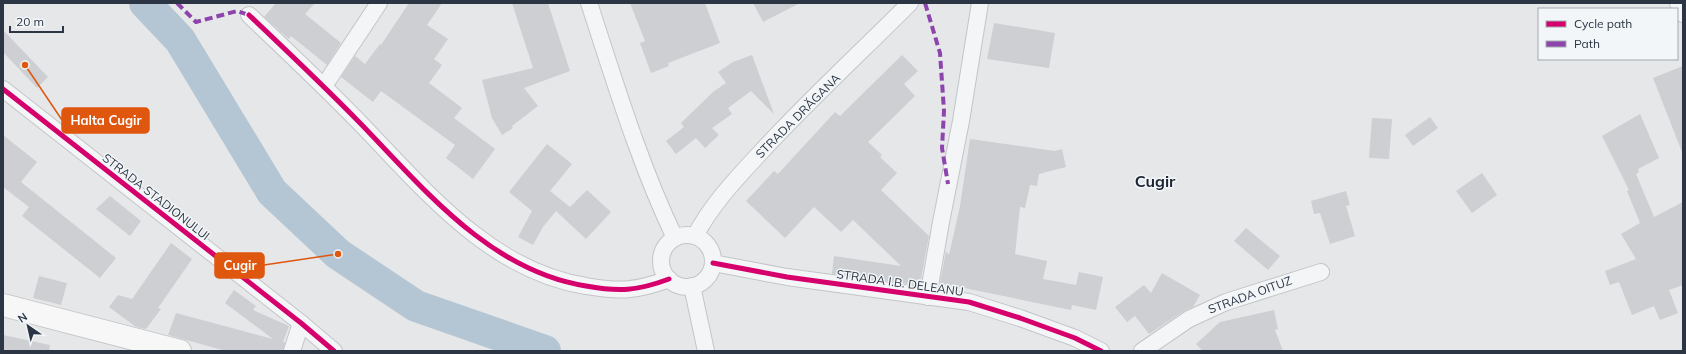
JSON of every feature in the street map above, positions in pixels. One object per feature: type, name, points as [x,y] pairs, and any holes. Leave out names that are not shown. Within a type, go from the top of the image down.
[{"type":"main road","points":[[3,305],[180,351]]},
{"type":"street","points":[[324,86],[379,3]]},
{"type":"street","points":[[589,3],[628,122],[674,238]]},
{"type":"street","name":"STRADA DRĂGANA","points":[[695,236],[705,218],[723,194],[768,145],[910,3]]},
{"type":"street","points":[[928,297],[961,121],[980,3]]},
{"type":"street","points":[[1678,3],[1683,14]]},
{"type":"street","points":[[249,15],[324,86],[432,197],[477,237],[518,263],[542,275],[569,284],[604,289],[630,290],[650,286],[669,279]]},
{"type":"street","name":"STRADA STADIONULUI","points":[[3,89],[301,323],[334,351]]},
{"type":"street","points":[[681,236],[695,236],[703,240],[709,247],[712,254],[713,263],[711,271],[707,278],[700,283],[692,286],[680,286],[669,279],[662,265],[664,250],[674,238],[681,236]]},
{"type":"street","name":"STRADA I.B. DELEANU","points":[[713,263],[787,277],[969,302],[1076,338],[1101,351]]},
{"type":"street","name":"STRADA OITUZ","points":[[1142,351],[1189,319],[1226,302],[1321,272]]},
{"type":"street","points":[[692,286],[706,351]]},
{"type":"street","points":[[292,351],[301,323]]},
{"type":"building","points":[[276,3],[315,3],[305,14],[341,43],[327,65],[291,36],[289,39],[264,17]]},
{"type":"building","points":[[409,3],[442,3],[427,25],[448,39],[434,59],[442,65],[429,83],[462,108],[454,118],[495,149],[473,179],[446,158],[455,145],[381,91],[373,102],[341,77],[355,56],[365,64],[380,44],[381,45]]},
{"type":"building","points":[[512,3],[548,3],[570,71],[524,88],[538,106],[512,126],[513,128],[502,135],[492,118],[482,80],[533,68]]},
{"type":"building","points":[[630,3],[705,3],[720,43],[668,63],[669,66],[651,73],[640,43],[645,41]]},
{"type":"building","points":[[753,3],[800,3],[763,22]]},
{"type":"building","points":[[994,23],[1055,33],[1049,68],[987,59]]},
{"type":"building","points":[[3,30],[48,77],[37,88],[3,52]]},
{"type":"building","points":[[752,55],[774,114],[751,91],[728,108],[732,114],[712,128],[719,135],[705,148],[696,138],[676,154],[666,141],[684,127],[681,123],[713,92],[726,83],[718,72],[733,62]]},
{"type":"building","points":[[902,55],[918,71],[904,84],[915,96],[868,142],[882,155],[880,157],[897,173],[881,190],[929,236],[921,279],[919,279],[917,285],[832,274],[834,256],[901,266],[853,220],[841,232],[814,207],[785,238],[746,201],[774,171],[778,174],[835,112],[840,116]]},
{"type":"building","points":[[1683,66],[1683,152],[1682,152],[1653,78]]},
{"type":"building","points":[[1640,114],[1659,158],[1638,169],[1639,172],[1636,174],[1654,217],[1683,202],[1683,285],[1669,290],[1678,313],[1660,320],[1654,306],[1632,315],[1619,282],[1610,285],[1605,271],[1636,259],[1621,234],[1640,223],[1627,191],[1629,190],[1602,136]]},
{"type":"building","points":[[1430,117],[1438,128],[1413,146],[1405,135]]},
{"type":"building","points":[[1372,118],[1392,119],[1389,159],[1369,158]]},
{"type":"building","points":[[3,135],[37,162],[21,182],[116,258],[100,278],[22,216],[29,207],[3,187]]},
{"type":"building","points":[[970,139],[1055,151],[1062,149],[1066,167],[1039,174],[1037,186],[1030,185],[1025,208],[1020,207],[1015,254],[1047,261],[1043,279],[1076,285],[1079,272],[1103,277],[1096,310],[1072,305],[1071,310],[940,283],[946,251],[949,255],[960,206]]},
{"type":"building","points":[[547,144],[572,164],[550,191],[570,207],[587,190],[611,212],[586,239],[556,211],[543,227],[533,245],[518,237],[532,211],[509,192]]},
{"type":"building","points":[[1482,173],[1497,195],[1472,213],[1456,191]]},
{"type":"building","points":[[1346,191],[1350,205],[1346,206],[1355,236],[1330,244],[1320,213],[1314,214],[1311,201]]},
{"type":"building","points":[[110,196],[141,221],[130,236],[96,209]]},
{"type":"building","points":[[1246,228],[1280,256],[1268,270],[1234,241]]},
{"type":"building","points":[[171,243],[192,259],[158,308],[161,309],[146,329],[136,327],[109,307],[118,295],[132,299]]},
{"type":"building","points":[[1162,273],[1200,295],[1193,307],[1184,311],[1149,334],[1135,316],[1127,322],[1115,307],[1144,285],[1151,293]]},
{"type":"building","points":[[39,276],[67,283],[61,305],[33,298]]},
{"type":"building","points":[[234,290],[256,306],[253,310],[289,326],[283,342],[285,342],[283,351],[226,351],[168,335],[176,313],[273,339],[225,303]]},
{"type":"building","points":[[1274,310],[1278,329],[1275,330],[1283,351],[1203,351],[1196,344],[1220,322]]},
{"type":"building","points":[[3,335],[50,345],[49,351],[3,351]]},
{"type":"waterway","name":"Cugir","points":[[145,3],[180,40],[272,192],[338,254],[416,306],[545,351]]},
{"type":"marked path","points":[[177,3],[196,22],[237,11],[249,15]]},
{"type":"marked path","points":[[925,3],[940,53],[944,111],[942,148],[948,184]]},
{"type":"cycle path","points":[[249,15],[333,96],[434,200],[461,224],[489,245],[519,263],[551,277],[586,286],[618,290],[647,286],[669,279]]},
{"type":"cycle path","points":[[3,89],[301,323],[334,351]]},
{"type":"cycle path","points":[[713,263],[787,277],[969,302],[1020,318],[1075,338],[1101,351]]},
{"type":"place","name":"Halta Cugir","points":[[25,65]]},
{"type":"place","name":"Cugir","points":[[338,254]]},
{"type":"district","name":"Cugir","points":[[1155,181]]}]
